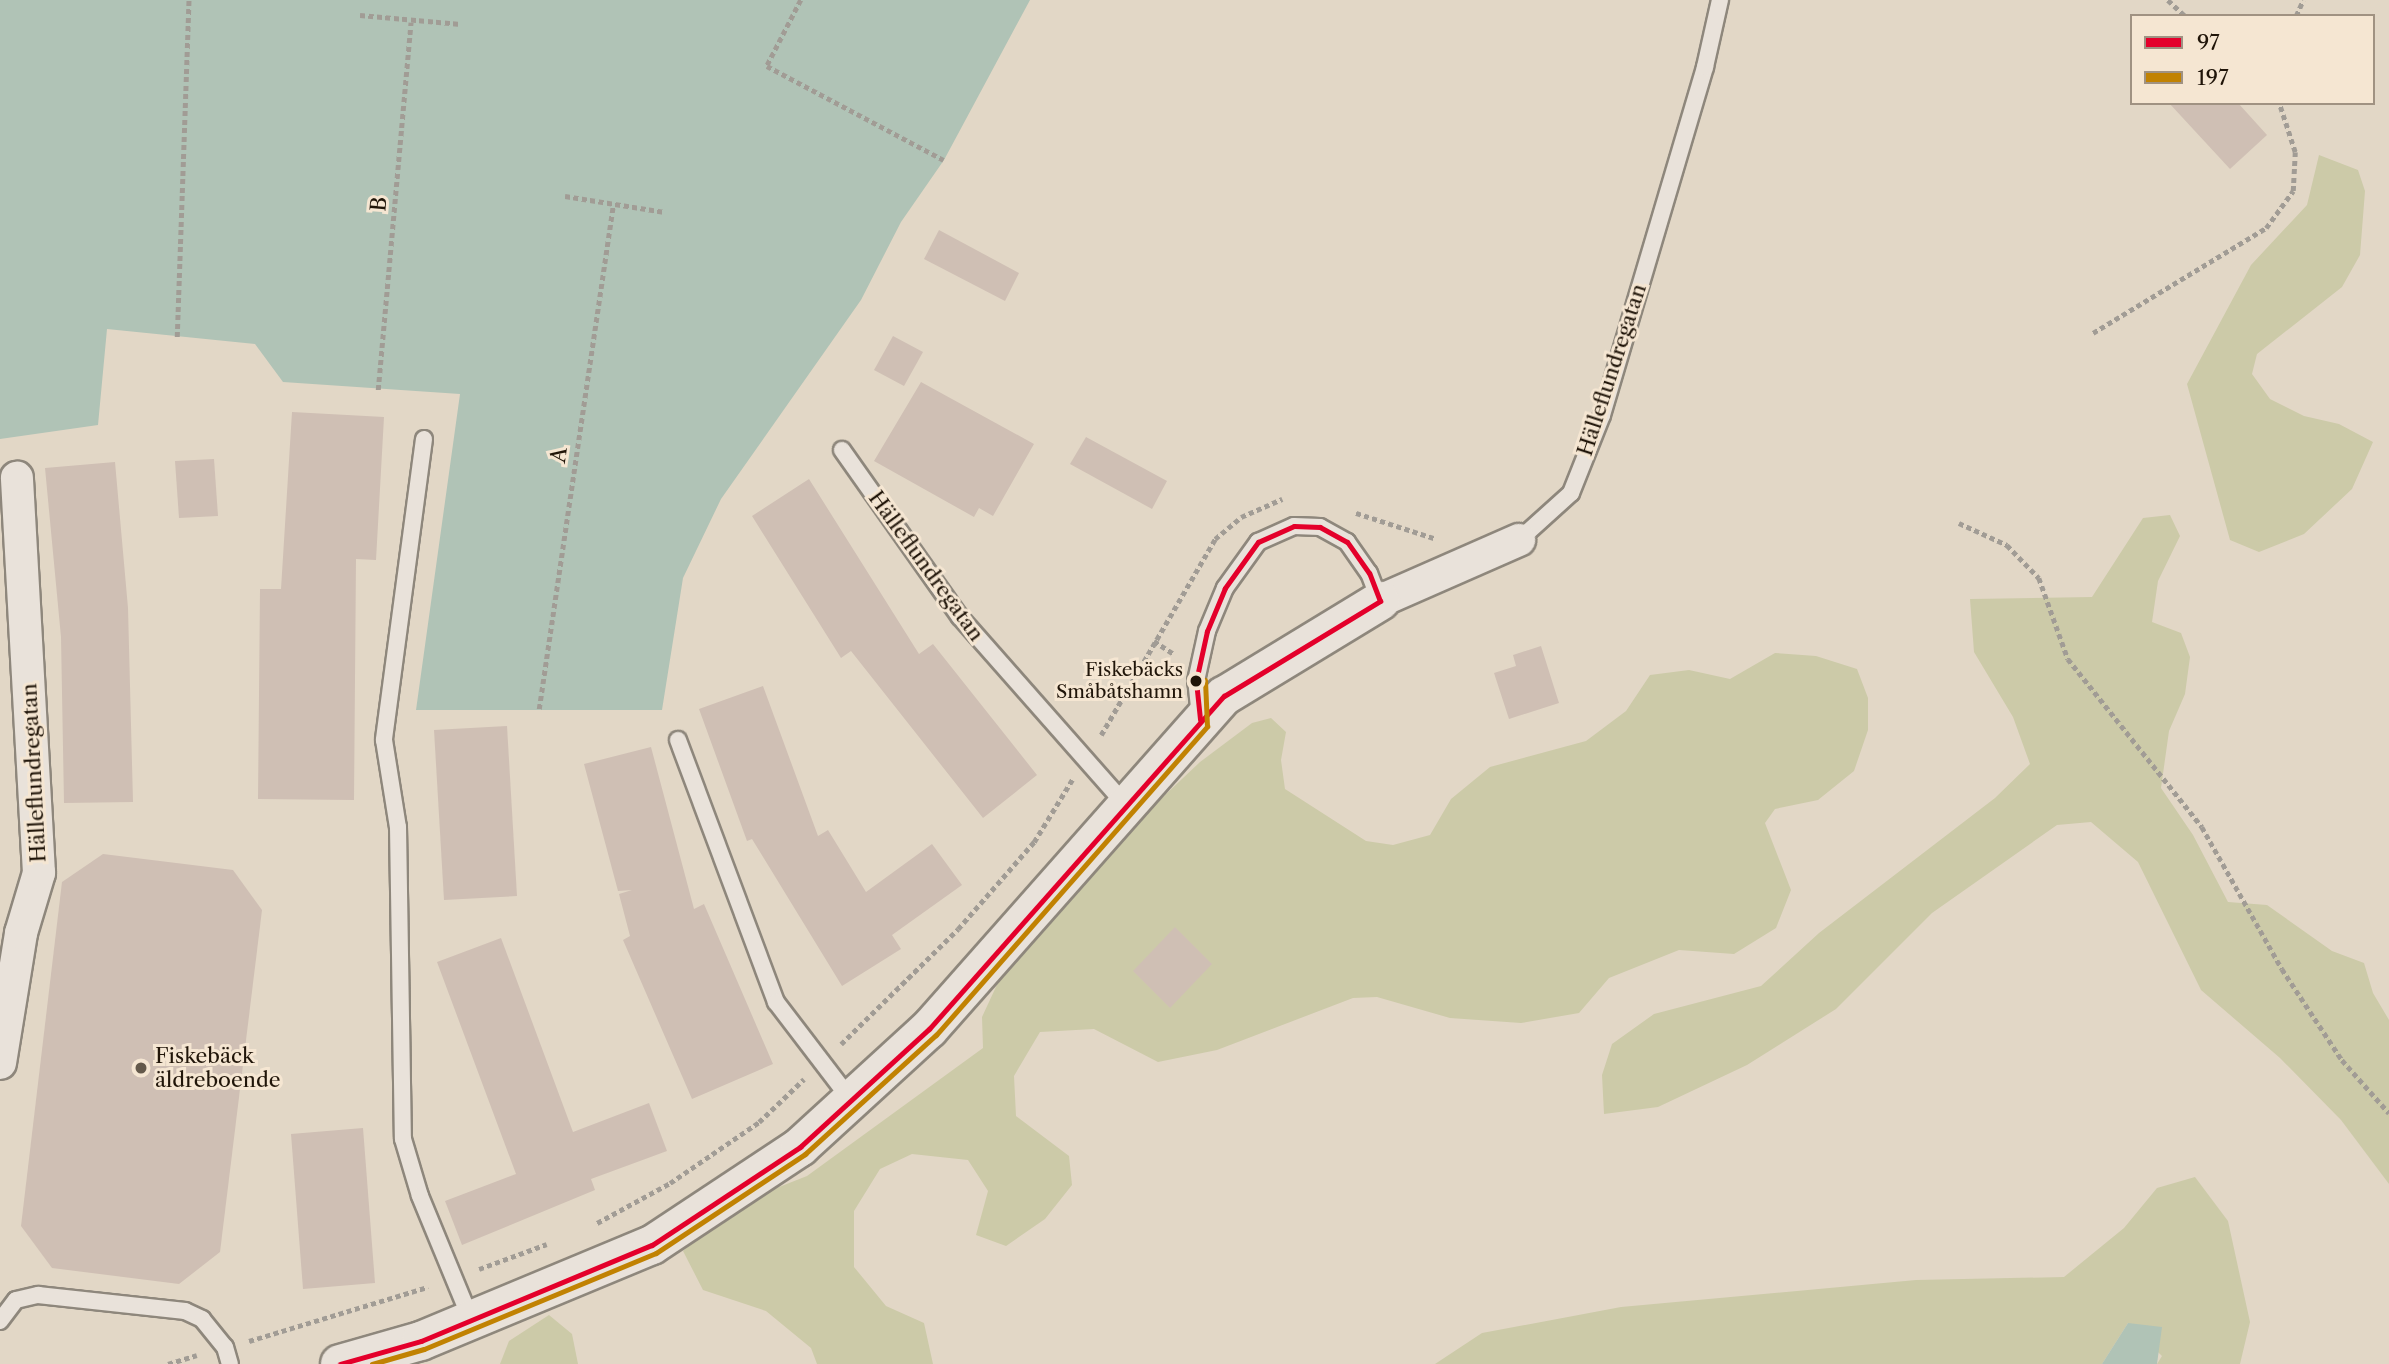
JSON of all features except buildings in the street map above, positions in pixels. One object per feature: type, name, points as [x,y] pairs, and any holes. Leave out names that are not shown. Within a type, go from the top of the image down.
[{"type":"street","name":"Hälleflundregatan","points":[[0,1063],[10,931],[39,873],[17,478]]},
{"type":"street","name":"Hälleflundregatan","points":[[340,1364],[425,1352],[471,1321],[652,1245],[735,1193],[853,1103],[929,1029],[1200,720],[1250,677],[1380,601],[1519,540]]},
{"type":"lane","name":"Hälleflundregatan","points":[[1519,540],[1570,493],[1602,415],[1705,67],[1720,0]]},
{"type":"lane","points":[[424,439],[384,740],[398,827],[403,1139],[471,1321]]},
{"type":"lane","name":"Hälleflundregatan","points":[[842,450],[960,617],[1126,805]]},
{"type":"lane","points":[[1200,720],[1196,681],[1207,631],[1225,588],[1258,542],[1294,526],[1320,527],[1347,542],[1369,573],[1380,601]]},
{"type":"lane","points":[[678,740],[776,1002],[853,1103]]},
{"type":"lane","points":[[0,1321],[16,1300],[38,1295],[185,1311],[202,1319],[225,1347],[230,1364]]},
{"type":"path","points":[[177,337],[190,0]]},
{"type":"path","points":[[802,0],[767,66],[944,160]]},
{"type":"path","points":[[2168,0],[2183,14]]},
{"type":"path","points":[[360,15],[411,22],[461,24]]},
{"type":"path","name":"B","points":[[378,390],[411,22]]},
{"type":"path","points":[[2092,333],[2266,228],[2293,191],[2295,152],[2280,105]]},
{"type":"path","points":[[565,196],[613,206],[665,212]]},
{"type":"path","name":"A","points":[[539,709],[613,206]]},
{"type":"path","points":[[587,1229],[670,1183],[759,1122],[958,929],[1034,842],[1087,759],[1215,539],[1241,517],[1276,500],[1289,499]]},
{"type":"path","points":[[1343,509],[1411,534],[1445,540]]},
{"type":"path","points":[[1959,523],[2007,545],[2039,578],[2068,659],[2109,714],[2161,770],[2202,827],[2297,992],[2342,1060],[2389,1113]]},
{"type":"path","points":[[1154,641],[1175,655]]},
{"type":"path","points":[[168,1364],[380,1305],[551,1242]]},
{"type":"shaded area","points":[[0,0],[1030,0],[944,160],[901,222],[861,300],[721,499],[683,578],[662,710],[416,710],[460,394],[283,382],[255,344],[107,329],[98,425],[0,439]]},
{"type":"shaded area","points":[[2319,155],[2358,170],[2365,191],[2360,255],[2342,287],[2257,354],[2252,374],[2270,399],[2304,416],[2339,424],[2373,442],[2352,489],[2304,534],[2259,552],[2230,540],[2187,384],[2251,265],[2307,205]]},
{"type":"shaded area","points":[[2170,515],[2180,536],[2158,581],[2152,622],[2181,633],[2190,657],[2185,694],[2169,731],[2161,788],[2193,835],[2228,902],[2267,905],[2332,951],[2364,963],[2373,993],[2389,1020],[2389,1184],[2341,1120],[2280,1058],[2201,990],[2138,862],[2091,822],[2057,825],[1932,913],[1836,1009],[1747,1065],[1658,1107],[1604,1114],[1602,1075],[1612,1044],[1654,1014],[1761,986],[1819,933],[1995,798],[2030,764],[2013,717],[1974,652],[1970,599],[2092,597],[2143,518]]},
{"type":"shaded area","points":[[1775,653],[1816,656],[1857,669],[1868,698],[1868,730],[1854,771],[1818,800],[1775,809],[1765,823],[1791,890],[1776,928],[1734,954],[1679,950],[1609,978],[1579,1013],[1521,1023],[1450,1018],[1377,997],[1353,998],[1217,1050],[1158,1062],[1094,1029],[1040,1032],[1014,1076],[1016,1116],[1069,1156],[1072,1185],[1045,1219],[1006,1246],[976,1235],[988,1191],[968,1160],[912,1154],[880,1169],[854,1211],[854,1267],[886,1306],[924,1323],[933,1364],[817,1364],[811,1348],[766,1311],[703,1290],[683,1251],[733,1205],[807,1176],[983,1048],[982,1017],[1001,976],[1129,829],[1200,762],[1252,723],[1271,718],[1286,732],[1281,760],[1285,789],[1366,841],[1393,845],[1430,835],[1451,799],[1490,767],[1586,741],[1626,711],[1650,675],[1689,670],[1730,679]]},
{"type":"shaded area","points":[[2195,1177],[2228,1221],[2250,1322],[2240,1364],[2157,1364],[2162,1356],[2128,1323],[2102,1364],[1435,1364],[1482,1333],[1621,1307],[1916,1280],[2064,1277],[2124,1228],[2157,1188]]},
{"type":"shaded area","points":[[549,1315],[572,1334],[578,1364],[500,1364],[509,1341]]},
{"type":"shaded area","points":[[2128,1323],[2162,1327],[2157,1364],[2102,1364]]},
{"type":"transit line","name":"97","points":[[340,1364],[421,1341],[652,1245],[800,1147],[929,1029],[1224,696],[1380,601],[1369,573],[1347,542],[1320,527],[1294,526],[1258,542],[1225,588],[1207,631],[1196,681],[1200,720]]},
{"type":"transit line","name":"197","points":[[372,1364],[424,1349],[656,1253],[805,1154],[936,1035],[1207,726],[1205,680]]},
{"type":"place","name":"Fiskebäcks Småbåtshamn","points":[[1196,681]]},
{"type":"place","name":"Fiskebäck äldreboende","points":[[141,1068]]}]
